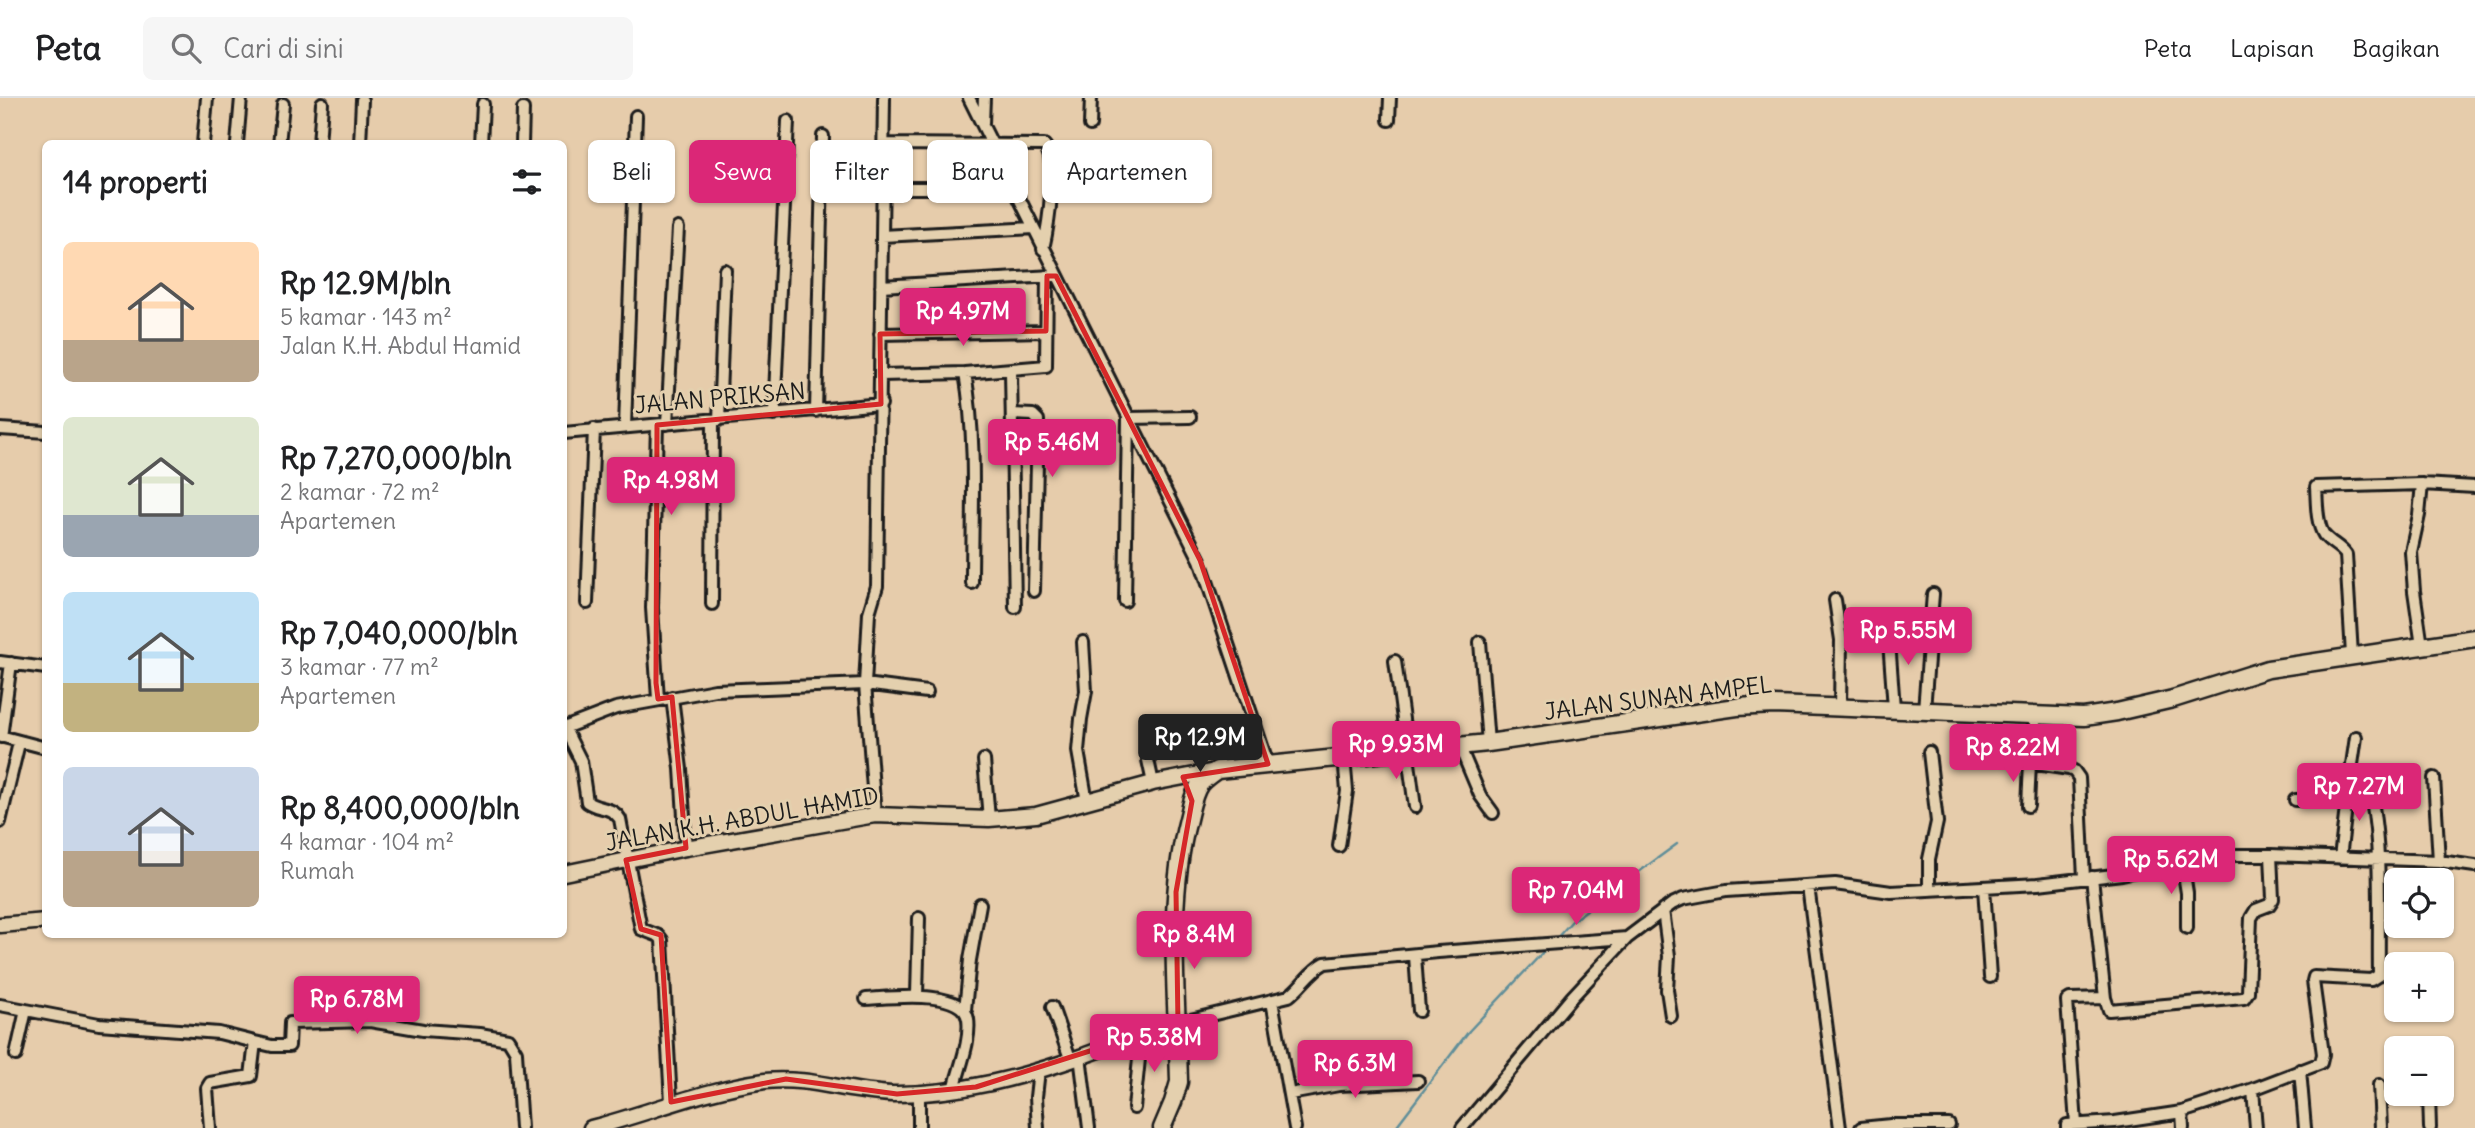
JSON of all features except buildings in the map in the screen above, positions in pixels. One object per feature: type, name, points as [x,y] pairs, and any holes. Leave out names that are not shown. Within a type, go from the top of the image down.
[{"type":"main road","name":"JALAN SUNAN AMPEL","points":[[1217,770],[1488,743],[1737,707],[1774,705],[1924,709],[2035,724],[2117,712],[2173,699],[2268,669],[2475,638]]},
{"type":"main road","points":[[1162,1128],[1179,1082],[1176,892],[1181,843],[1192,801],[1199,786],[1217,770]]},
{"type":"street","points":[[203,140],[207,98]]},
{"type":"street","points":[[237,140],[241,98]]},
{"type":"street","points":[[883,140],[884,98]]},
{"type":"street","points":[[968,98],[991,140]]},
{"type":"street","points":[[983,126],[984,98]]},
{"type":"street","points":[[1090,125],[1091,98]]},
{"type":"street","points":[[1389,120],[1390,98]]},
{"type":"street","points":[[360,140],[362,100]]},
{"type":"street","points":[[319,140],[322,103]]},
{"type":"street","points":[[279,140],[283,104]]},
{"type":"street","points":[[481,140],[483,104]]},
{"type":"street","points":[[522,140],[523,109]]},
{"type":"street","points":[[625,427],[636,116]]},
{"type":"street","points":[[774,415],[788,121]]},
{"type":"street","points":[[816,411],[823,136]]},
{"type":"street","points":[[1028,143],[1040,143],[1048,147],[1051,164],[1049,214],[1044,249]]},
{"type":"street","points":[[875,815],[865,684],[869,613],[877,586],[883,203]]},
{"type":"street","points":[[1022,203],[1044,249],[1051,276],[1116,390],[1200,560],[1268,764]]},
{"type":"street","points":[[658,699],[652,608],[662,425],[678,228]]},
{"type":"street","points":[[882,236],[1034,228]]},
{"type":"street","points":[[712,604],[716,420],[725,270]]},
{"type":"street","points":[[881,286],[1051,276]]},
{"type":"street","points":[[881,375],[1011,371],[1046,366],[1051,276]]},
{"type":"street","points":[[880,334],[1046,331]]},
{"type":"street","points":[[1011,371],[1015,607]]},
{"type":"street","points":[[965,373],[972,432],[972,583]]},
{"type":"street","name":"JALAN PRIKSAN","points":[[567,433],[881,404]]},
{"type":"street","points":[[1012,414],[1033,415],[1038,420],[1034,591]]},
{"type":"street","points":[[1128,418],[1190,418]]},
{"type":"street","points":[[1125,601],[1128,418]]},
{"type":"street","points":[[0,429],[42,432]]},
{"type":"street","points":[[587,603],[594,429]]},
{"type":"street","points":[[2422,484],[2411,552],[2422,646]]},
{"type":"street","points":[[2352,655],[2346,555],[2341,547],[2325,535],[2316,487],[2422,484],[2475,486]]},
{"type":"street","points":[[1924,709],[1933,594]]},
{"type":"street","points":[[1835,600],[1842,640],[1840,708]]},
{"type":"street","points":[[1888,628],[1894,708]]},
{"type":"street","points":[[1083,642],[1086,691],[1078,751],[1087,802]]},
{"type":"street","points":[[1480,642],[1488,743]]},
{"type":"street","points":[[1395,661],[1415,807]]},
{"type":"street","points":[[42,668],[6,663],[1,737],[42,747]]},
{"type":"street","points":[[567,726],[617,708],[715,690],[865,684],[927,692]]},
{"type":"street","points":[[672,697],[681,769],[686,848]]},
{"type":"street","points":[[2028,806],[2035,724]]},
{"type":"street","points":[[1151,728],[1152,740],[1148,760],[1153,783]]},
{"type":"street","points":[[567,733],[582,761],[587,802],[610,809],[620,819],[640,929],[659,936],[662,940],[671,1102]]},
{"type":"street","points":[[2340,858],[2356,737]]},
{"type":"street","points":[[0,822],[19,743]]},
{"type":"street","points":[[1458,745],[1481,798],[1493,813]]},
{"type":"street","points":[[1929,752],[1937,822],[1928,859],[1929,890]]},
{"type":"street","points":[[2031,755],[2077,774],[2088,878],[2109,1010],[2244,998],[2247,995],[2251,918],[2256,910],[2269,905],[2273,899],[2271,855]]},
{"type":"street","points":[[1339,846],[1347,791],[1343,757]]},
{"type":"street","points":[[984,760],[989,819]]},
{"type":"street","name":"JALAN K.H. ABDUL HAMID","points":[[567,872],[686,848],[875,815],[989,819],[1036,815],[1153,783],[1217,770]]},
{"type":"street","points":[[1174,778],[1186,785],[1192,801]]},
{"type":"street","points":[[2434,778],[2439,861]]},
{"type":"street","points":[[2105,998],[2067,1001],[2071,1126],[2115,1125],[2182,1112],[2253,1089],[2323,1060],[2314,977],[2371,980],[2379,975],[2378,859],[2372,801],[2295,800]]},
{"type":"street","points":[[1462,1128],[1572,997],[1627,938],[1663,910],[1683,899],[1726,891],[1835,884],[1891,892],[1984,887],[2088,878],[2212,855],[2439,861],[2475,866]]},
{"type":"street","points":[[2182,862],[2187,893],[2187,928]]},
{"type":"street","points":[[1808,886],[1840,1128]]},
{"type":"street","points":[[1984,887],[1990,977]]},
{"type":"street","points":[[954,1090],[968,1034],[965,1010],[980,904]]},
{"type":"street","points":[[1663,910],[1669,956],[1667,990],[1671,1016]]},
{"type":"street","points":[[917,995],[919,918]]},
{"type":"street","points":[[0,925],[42,920]]},
{"type":"street","points":[[591,1128],[632,1122],[671,1102],[720,1088],[786,1079],[891,1094],[976,1087],[1076,1059],[1178,1023],[1289,996],[1302,986],[1317,967],[1325,963],[1627,938]]},
{"type":"street","points":[[1415,956],[1419,1011]]},
{"type":"street","points":[[866,999],[917,995],[953,1003],[965,1010]]},
{"type":"street","points":[[1272,1001],[1295,1128]]},
{"type":"street","points":[[0,1005],[99,1024],[219,1033],[287,1047],[290,1023],[339,1020],[370,1020],[423,1031],[480,1034],[508,1039],[516,1052],[521,1128]]},
{"type":"street","points":[[1052,1007],[1076,1059],[1089,1128]]},
{"type":"street","points":[[16,1055],[26,1010]]},
{"type":"street","points":[[1134,1108],[1139,1059],[1137,1039]]},
{"type":"street","points":[[210,1128],[207,1088],[210,1083],[251,1076],[254,1042]]},
{"type":"street","points":[[1038,1128],[1036,1097],[1039,1070]]},
{"type":"street","points":[[2300,1070],[2305,1128]]},
{"type":"street","points":[[1290,1094],[1339,1085],[1418,1081]]},
{"type":"street","points":[[2379,1085],[2381,1128]]},
{"type":"street","points":[[2253,1089],[2256,1128]]},
{"type":"street","points":[[919,1093],[919,1128]]},
{"type":"street","points":[[2429,1106],[2430,1128]]},
{"type":"street","points":[[2182,1112],[2183,1128]]},
{"type":"street","points":[[1861,1128],[1949,1125]]},
{"type":"highlighted area","points":[[1047,276],[1056,276],[1200,560],[1268,764],[1183,777],[1192,801],[1176,892],[1178,1023],[976,1087],[897,1094],[786,1079],[671,1102],[661,935],[641,929],[626,860],[686,848],[672,697],[658,699],[656,683],[657,425],[881,404],[880,334],[1046,331]]},
{"type":"waterway","points":[[1556,939],[1572,921],[1677,844]]},
{"type":"waterway","points":[[1395,1128],[1469,1031],[1546,949]]}]
